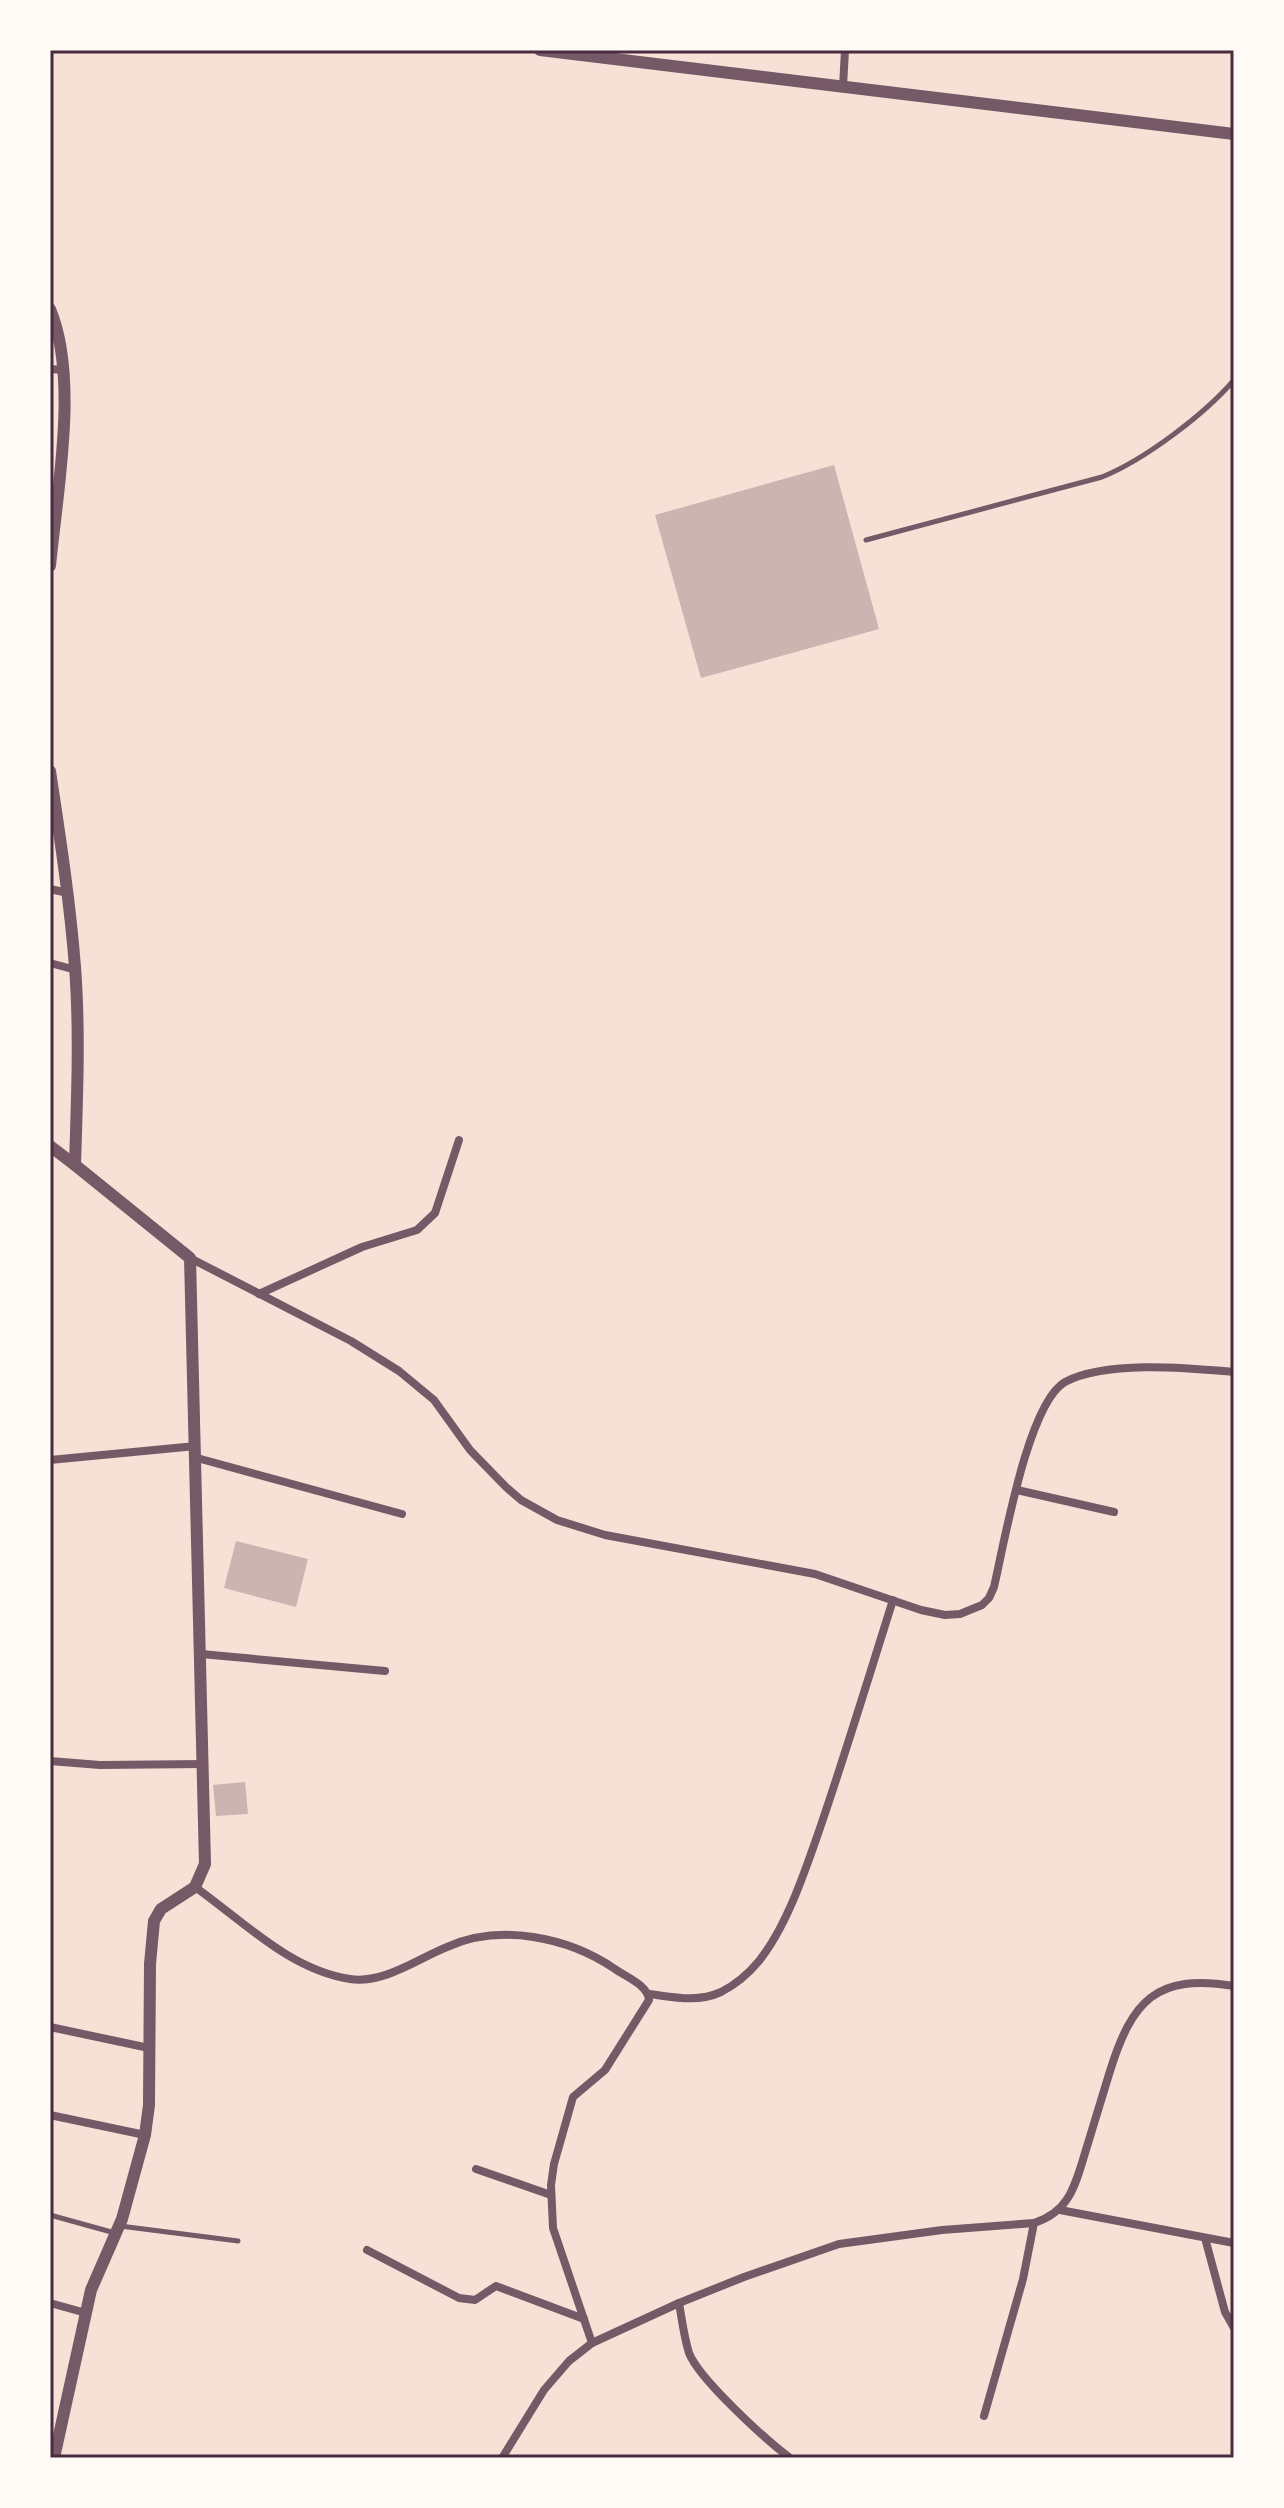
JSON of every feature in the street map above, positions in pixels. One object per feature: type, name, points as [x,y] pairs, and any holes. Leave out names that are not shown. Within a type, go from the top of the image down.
[{"type":"street","points":[[540,50],[1234,134]]},
{"type":"street","points":[[843,87],[845,50]]},
{"type":"street","points":[[50,309],[62,346],[64,370],[50,566]]},
{"type":"street","points":[[50,369],[64,370]]},
{"type":"street","points":[[50,771],[76,970],[78,1069],[75,1165]]},
{"type":"street","points":[[50,889],[68,893]]},
{"type":"street","points":[[50,963],[76,970]]},
{"type":"street","points":[[259,1294],[362,1247],[407,1234],[430,1221],[441,1200],[459,1140]]},
{"type":"street","points":[[50,1146],[190,1258],[351,1341],[419,1385],[434,1400],[470,1450],[506,1487],[521,1500],[557,1520],[605,1535],[815,1574],[945,1615],[960,1614],[982,1605],[989,1598],[1024,1462],[1047,1400],[1065,1382],[1085,1374],[1150,1367],[1234,1372]]},
{"type":"street","points":[[54,2458],[91,2290],[117,2229],[145,2135],[149,2105],[150,1964],[154,1921],[161,1909],[195,1887],[205,1864],[190,1258]]},
{"type":"street","points":[[50,1460],[196,1452],[402,1514]]},
{"type":"street","points":[[1017,1490],[1114,1512]]},
{"type":"street","points":[[649,1994],[702,1998],[721,1992],[759,1961],[804,1875],[893,1600]]},
{"type":"street","points":[[201,1654],[385,1671]]},
{"type":"street","points":[[50,1761],[100,1765],[204,1764]]},
{"type":"street","points":[[195,1887],[306,1967],[328,1975],[366,1979],[398,1970],[465,1940],[499,1935],[526,1936],[570,1947],[600,1959],[645,1989],[649,2000],[605,2070],[577,2091],[568,2105],[554,2164],[551,2195],[553,2228],[592,2343]]},
{"type":"street","points":[[502,2458],[550,2383],[569,2361],[592,2343],[679,2303],[839,2244],[942,2230],[1034,2223],[1060,2210],[1075,2184],[1127,2024],[1142,2005],[1164,1989],[1186,1983],[1234,1986]]},
{"type":"street","points":[[50,2027],[149,2048]]},
{"type":"street","points":[[50,2115],[145,2135]]},
{"type":"street","points":[[476,2169],[551,2195]]},
{"type":"street","points":[[1060,2210],[1234,2243]]},
{"type":"street","points":[[984,2416],[1023,2279],[1034,2223]]},
{"type":"street","points":[[1205,2238],[1222,2303],[1234,2328]]},
{"type":"street","points":[[367,2250],[459,2298],[475,2300],[496,2286],[584,2319]]},
{"type":"street","points":[[50,2303],[86,2313]]},
{"type":"street","points":[[679,2303],[690,2355],[698,2369],[746,2419],[790,2458]]},
{"type":"lane","points":[[866,540],[1102,477],[1123,468],[1148,453],[1223,393],[1234,380]]},
{"type":"lane","points":[[50,2215],[117,2229],[238,2241]]},
{"type":"building","points":[[834,465],[879,629],[701,678],[655,515]]},
{"type":"building","points":[[236,1541],[308,1559],[296,1607],[224,1588]]},
{"type":"building","points":[[245,1782],[248,1814],[216,1816],[213,1785]]}]
